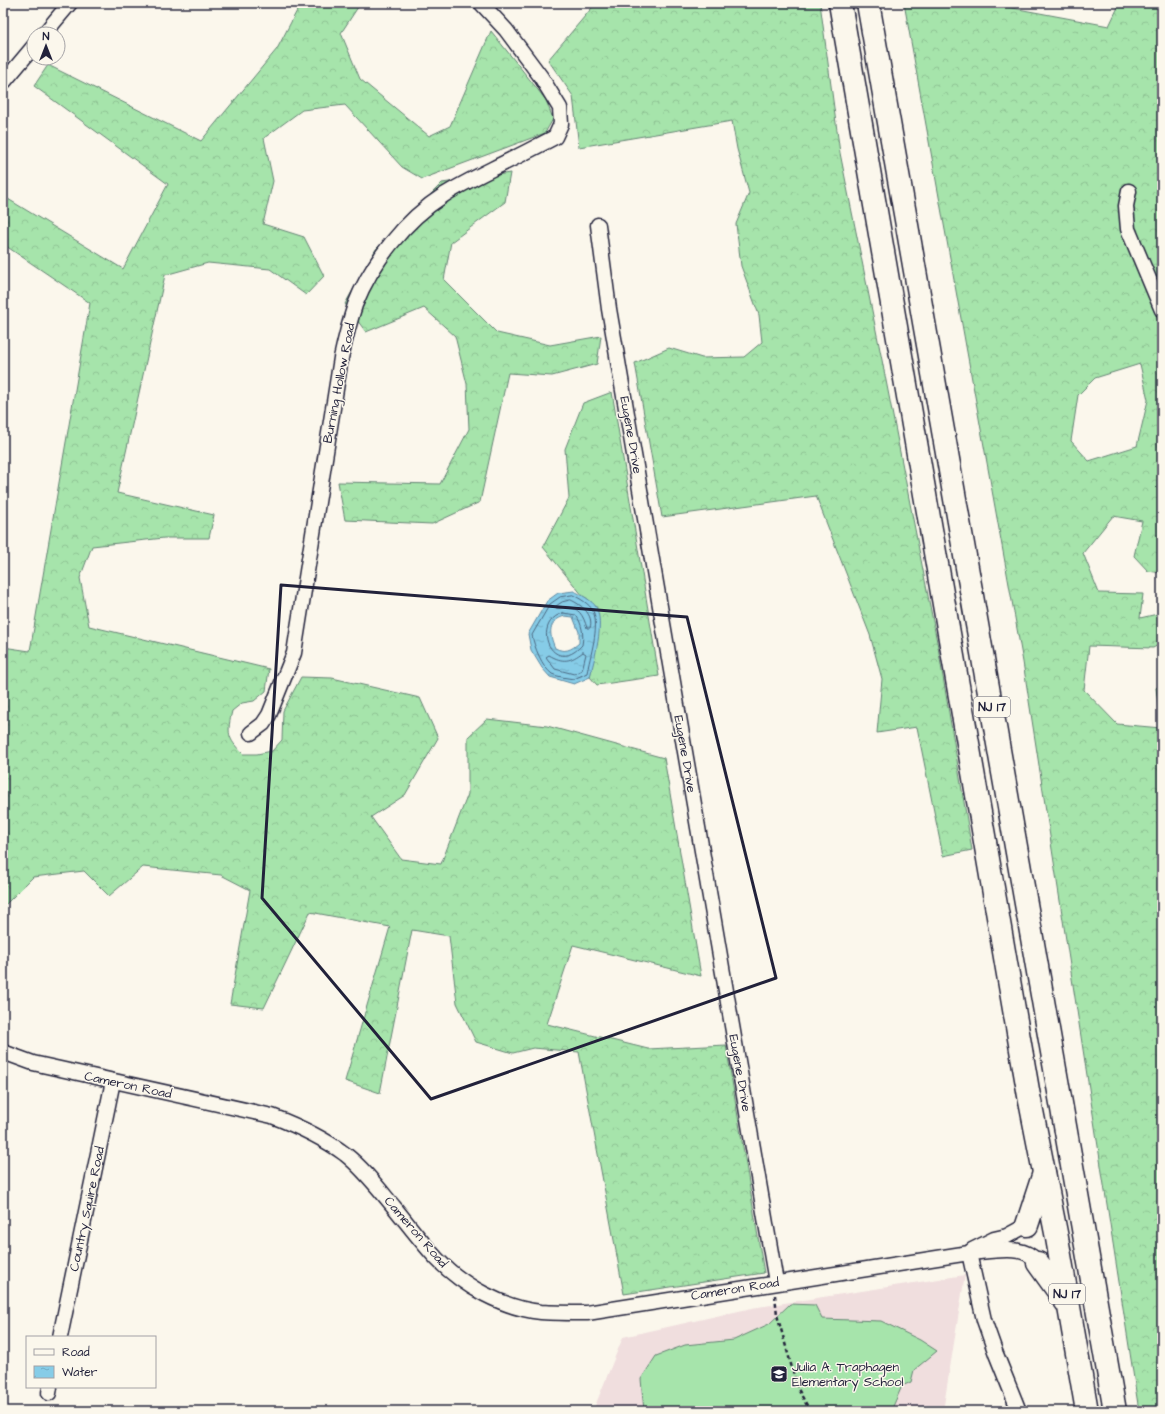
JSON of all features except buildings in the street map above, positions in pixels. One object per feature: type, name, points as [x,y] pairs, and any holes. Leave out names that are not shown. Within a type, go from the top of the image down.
[{"type":"highway","name":"NJ 17","points":[[840,3],[1029,1096],[1069,1306],[1087,1411]]},
{"type":"highway","name":"NJ 17","points":[[868,3],[1115,1411]]},
{"type":"highway","points":[[1027,1225],[1044,1172]]},
{"type":"highway","points":[[1038,1263],[1069,1306]]},
{"type":"street","points":[[51,26],[70,3]]},
{"type":"street","name":"Burning Hollow Road","points":[[252,733],[263,724],[269,715],[294,653],[341,358],[356,304],[367,281],[387,250],[401,232],[422,211],[468,180],[555,137],[561,124],[560,108],[541,77],[506,30],[481,3]]},
{"type":"street","points":[[3,83],[26,56]]},
{"type":"street","points":[[1129,191],[1126,206],[1128,228],[1162,310]]},
{"type":"street","name":"Eugene Drive","points":[[598,225],[610,317],[776,1282]]},
{"type":"street","name":"Cameron Road","points":[[3,1052],[32,1063],[272,1116],[298,1126],[321,1138],[346,1155],[367,1175],[437,1259],[454,1274],[472,1287],[494,1298],[518,1307],[539,1312],[564,1314],[587,1313],[776,1282],[998,1250],[1018,1251],[1031,1255],[1038,1263]]},
{"type":"street","name":"Country Squire Road","points":[[60,1336],[113,1081]]},
{"type":"street","name":"Cameron Road","points":[[969,1253],[973,1249],[994,1239],[1007,1236],[1027,1225]]},
{"type":"street","points":[[969,1253],[984,1320],[1019,1411]]},
{"type":"path","points":[[776,1282],[777,1315],[798,1389],[810,1411]]},
{"type":"highlighted area","points":[[281,585],[687,617],[776,978],[431,1099],[262,898]]},
{"type":"shaded area","name":"Julia A. Traphagen Elementary School","points":[[965,1275],[943,1411],[593,1411],[623,1337],[752,1308]]},
{"type":"green space","points":[[301,3],[368,3],[358,7],[341,33],[360,79],[429,136],[450,126],[491,31],[546,100],[553,119],[545,133],[422,179],[402,167],[345,105],[302,110],[264,138],[273,181],[263,224],[304,237],[324,276],[306,295],[270,269],[208,263],[165,275],[117,493],[214,515],[209,538],[164,538],[92,546],[80,578],[89,626],[269,669],[266,691],[254,701],[242,703],[232,711],[229,725],[231,739],[243,754],[257,754],[272,751],[282,740],[283,711],[301,677],[332,678],[420,698],[438,738],[405,795],[371,817],[401,859],[441,864],[468,794],[468,737],[487,719],[547,726],[664,758],[701,976],[573,945],[547,1024],[648,1049],[726,1045],[764,1273],[624,1294],[579,1052],[533,1048],[513,1053],[476,1042],[457,1003],[449,936],[412,930],[380,1093],[345,1081],[390,927],[310,912],[264,1008],[230,1004],[250,890],[221,875],[143,867],[109,896],[84,871],[33,877],[3,907],[3,647],[30,651],[90,303],[3,244],[3,196],[123,269],[168,184],[34,86],[47,66],[50,66],[201,141],[277,49]]},
{"type":"green space","points":[[596,3],[820,3],[840,153],[938,647],[972,850],[943,856],[917,727],[877,733],[882,679],[870,635],[816,496],[662,517],[635,363],[669,348],[702,358],[744,357],[762,342],[759,315],[741,266],[736,224],[749,193],[737,149],[732,121],[579,147],[573,96],[548,60]]},
{"type":"green space","points":[[904,3],[986,3],[1109,26],[1120,3],[1162,3],[1162,573],[1148,571],[1134,556],[1142,521],[1113,516],[1083,553],[1099,593],[1143,594],[1140,618],[1162,613],[1162,643],[1153,648],[1089,646],[1084,690],[1117,724],[1161,728],[1156,688],[1162,684],[1162,1411],[1139,1411],[1023,662]],"holes":[[[1140,364],[1148,400],[1137,446],[1089,461],[1071,441],[1078,395],[1095,378]]]},
{"type":"green space","points":[[510,173],[505,202],[451,242],[444,280],[497,333],[550,345],[601,336],[597,364],[552,376],[508,373],[480,502],[432,524],[345,520],[338,482],[440,484],[469,429],[467,384],[455,336],[424,308],[366,332],[345,304],[376,249],[442,183]]},
{"type":"green space","points":[[612,392],[659,676],[597,685],[590,677],[595,651],[596,607],[583,596],[543,547],[569,498],[565,449],[583,403]]},
{"type":"green space","points":[[790,1304],[815,1305],[822,1319],[881,1321],[920,1340],[937,1351],[914,1370],[911,1382],[902,1386],[891,1411],[644,1411],[641,1379],[656,1356],[685,1345],[734,1340],[769,1324]]},
{"type":"water","points":[[577,592],[592,602],[596,607],[598,614],[598,642],[590,677],[574,684],[550,677],[542,668],[531,650],[528,634],[547,601],[558,593]],"holes":[[[565,616],[573,617],[579,632],[579,643],[568,650],[555,648],[551,633],[552,625],[559,618]]]},
{"type":"place","name":"Julia A. Traphagen Elementary School","points":[[779,1374]]}]
